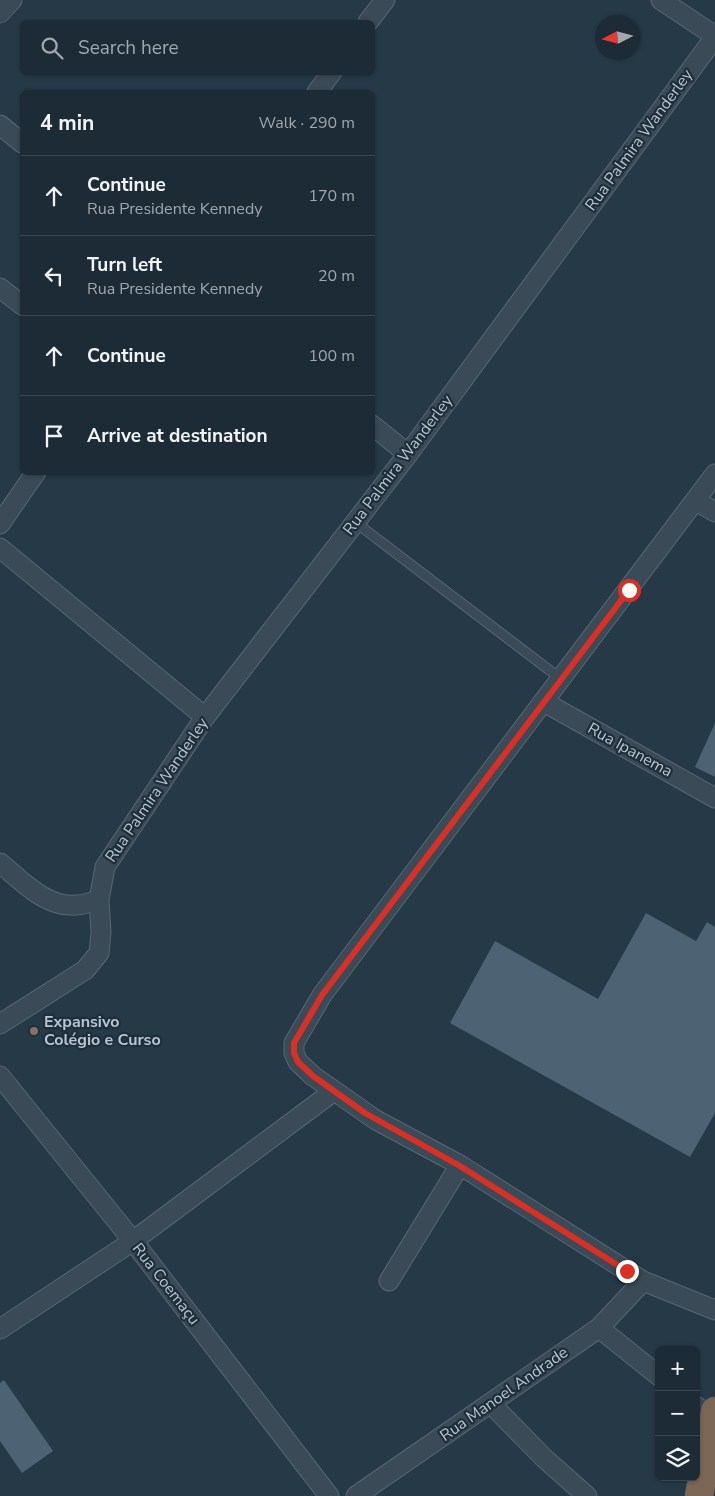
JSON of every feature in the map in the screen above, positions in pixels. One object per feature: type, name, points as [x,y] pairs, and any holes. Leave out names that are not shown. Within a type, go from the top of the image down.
[{"type":"highway","points":[[699,1496],[708,1412]]},
{"type":"street","points":[[0,13],[12,0]]},
{"type":"street","points":[[370,20],[385,0]]},
{"type":"street","points":[[661,0],[715,37]]},
{"type":"street","name":"Rua Palmira Wanderley","points":[[0,1024],[85,970],[99,953],[101,932],[99,900],[105,867],[205,717],[408,454],[715,37]]},
{"type":"street","points":[[318,90],[330,75]]},
{"type":"street","points":[[0,125],[20,141]]},
{"type":"street","points":[[0,288],[20,304]]},
{"type":"street","points":[[375,427],[408,454]]},
{"type":"street","points":[[715,474],[322,995],[294,1043],[294,1053],[298,1062],[313,1076],[376,1120],[460,1166],[643,1282],[715,1310]]},
{"type":"street","points":[[0,524],[34,475]]},
{"type":"street","points":[[696,501],[715,512]]},
{"type":"street","points":[[0,548],[205,717]]},
{"type":"street","name":"Rua Ipanema","points":[[544,702],[715,798]]},
{"type":"street","points":[[0,863],[36,892],[52,902],[75,906],[99,900]]},
{"type":"street","name":"Rua Coemaçu","points":[[0,1076],[132,1241],[329,1496]]},
{"type":"street","points":[[0,1329],[132,1241],[334,1090]]},
{"type":"street","points":[[389,1282],[460,1166]]},
{"type":"street","name":"Rua Manoel Andrade","points":[[356,1496],[599,1328],[643,1282]]},
{"type":"street","points":[[599,1328],[655,1373]]},
{"type":"street","points":[[491,1404],[544,1458],[587,1496]]},
{"type":"lane","points":[[355,522],[561,679]]},
{"type":"building","points":[[715,723],[715,777],[695,767]]},
{"type":"building","points":[[646,913],[696,941],[707,922],[715,927],[715,1113],[690,1157],[450,1023],[495,941],[598,999]]},
{"type":"building","points":[[4,1380],[53,1451],[22,1473],[0,1441],[0,1383]]},
{"type":"place","name":"Expansivo Colégio e Curso","points":[[34,1031]]},
{"type":"route","points":[[627,1271],[460,1166],[376,1120],[349,1102],[313,1076],[298,1062],[294,1053],[294,1043],[322,995],[629,590]]}]
